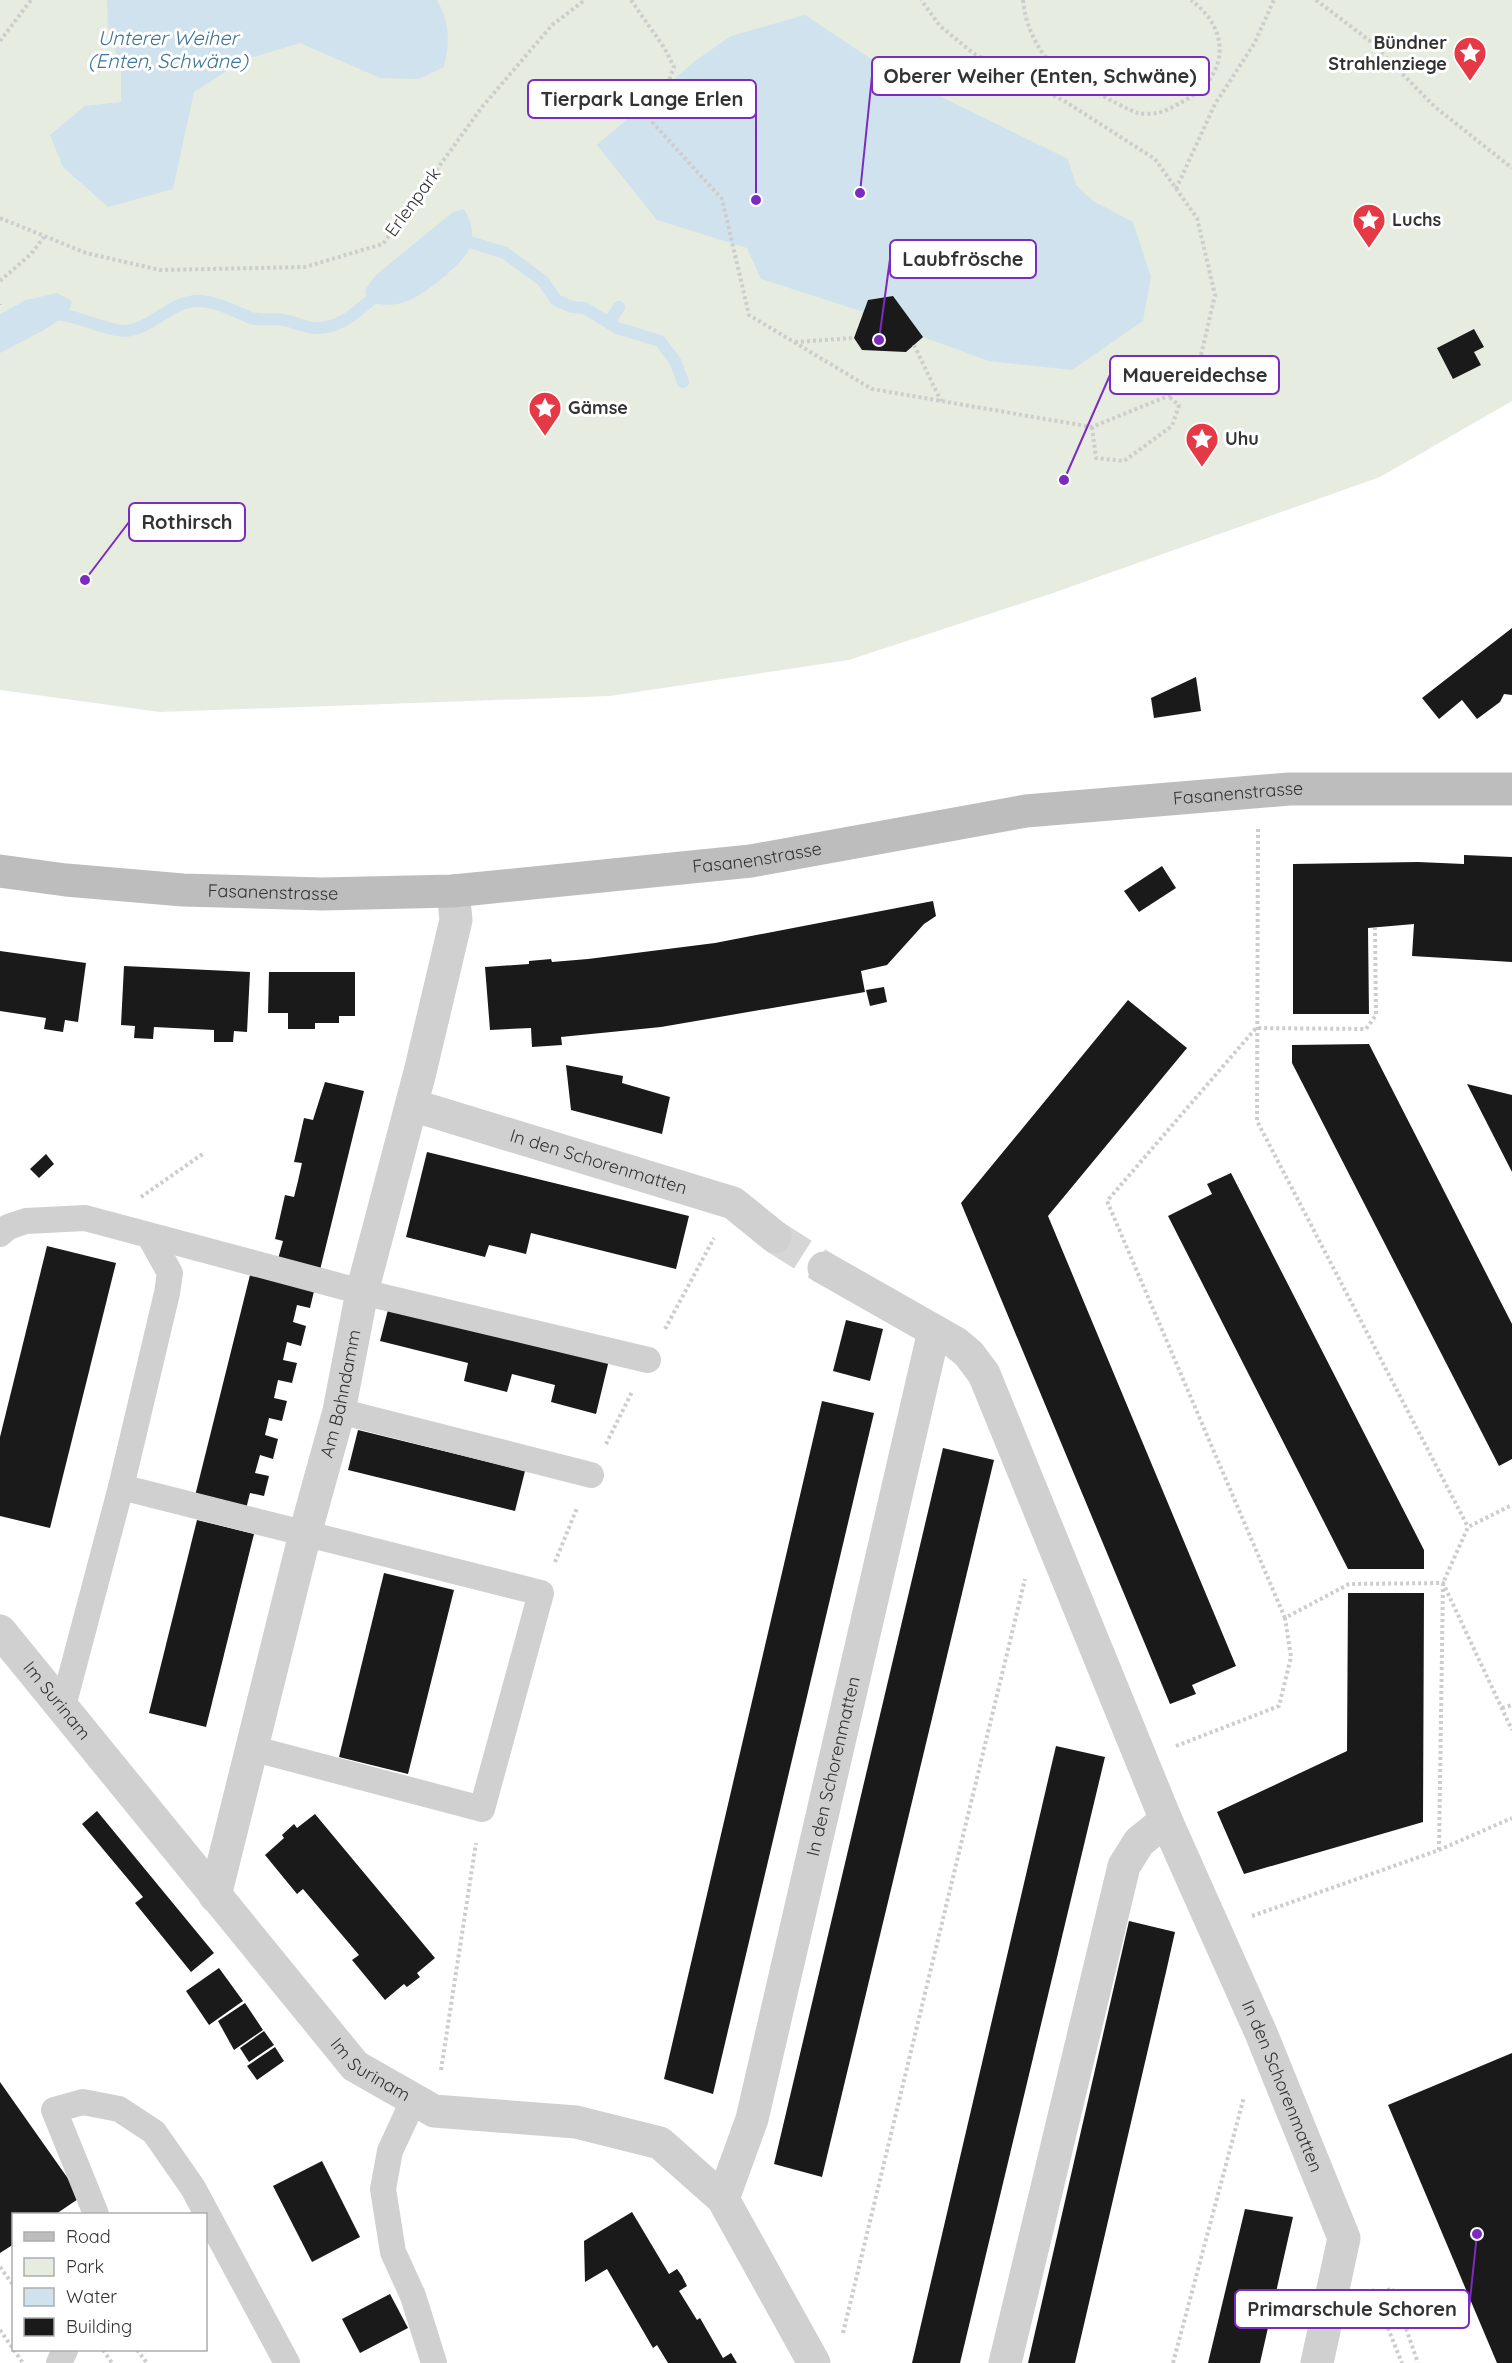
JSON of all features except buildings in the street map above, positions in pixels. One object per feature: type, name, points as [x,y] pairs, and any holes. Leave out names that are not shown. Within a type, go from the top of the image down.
[{"type":"main road","name":"Fasanenstrasse","points":[[0,871],[66,880],[183,890],[322,894],[453,891],[751,861],[1026,811],[1289,789],[1512,789]]},
{"type":"street","name":"Am Bahndamm","points":[[215,1896],[305,1534],[339,1411],[362,1292],[412,1106],[456,920],[453,891]]},
{"type":"street","name":"In den Schorenmatten","points":[[412,1106],[733,1203],[775,1238]]},
{"type":"street","name":"In den Schorenmatten","points":[[824,1268],[969,1354],[984,1374],[1141,1760],[1261,2033],[1344,2238]]},
{"type":"street","name":"In den Schorenmatten","points":[[723,2199],[752,2119],[934,1332]]},
{"type":"street","name":"Im Surinam","points":[[0,1630],[62,1710],[355,2066],[424,2105],[576,2122],[660,2143],[723,2199],[814,2363]]},
{"type":"street","points":[[1005,2363],[1124,1866],[1138,1842],[1166,1820]]},
{"type":"street","points":[[1317,2363],[1344,2238]]},
{"type":"lane","points":[[0,1234],[8,1227],[26,1221],[86,1218],[150,1238],[362,1292],[648,1360]]},
{"type":"lane","points":[[62,1710],[121,1487],[167,1293],[170,1273],[150,1238]]},
{"type":"lane","points":[[339,1411],[591,1475]]},
{"type":"lane","points":[[121,1487],[542,1593],[482,1809],[251,1748]]},
{"type":"lane","points":[[96,2213],[54,2110],[83,2102],[119,2109],[154,2132],[193,2188],[206,2213]]},
{"type":"lane","points":[[424,2105],[390,2151],[383,2189],[393,2252],[413,2296],[435,2363]]},
{"type":"lane","points":[[207,2214],[287,2363]]},
{"type":"path","points":[[0,41],[31,0]]},
{"type":"path","name":"Erlenpark","points":[[0,218],[86,253],[160,270],[305,267],[383,244],[482,107],[552,25],[585,0]]},
{"type":"path","points":[[631,0],[665,49],[674,67],[653,123],[722,199],[749,315],[872,389],[1092,428],[1167,396],[1199,364],[1215,296],[1197,218],[1155,159],[1066,102],[973,53],[940,26],[921,0]]},
{"type":"path","points":[[1023,0],[1027,24],[1046,58],[1121,105],[1140,114],[1160,113],[1198,93],[1212,76],[1220,60],[1219,39],[1212,22],[1192,0]]},
{"type":"path","points":[[1176,189],[1215,104],[1254,44],[1275,0]]},
{"type":"path","points":[[1316,0],[1370,41],[1435,107],[1512,168]]},
{"type":"path","points":[[0,281],[31,254],[44,237]]},
{"type":"path","points":[[794,342],[854,338]]},
{"type":"path","points":[[914,345],[941,401]]},
{"type":"path","points":[[1092,428],[1096,458],[1124,461],[1172,426],[1179,405],[1167,396]]},
{"type":"path","points":[[1258,792],[1257,1121],[1468,1527]]},
{"type":"path","points":[[1141,1760],[1279,1706],[1291,1657],[1285,1618],[1107,1201],[1256,1028],[1366,1029],[1376,1015],[1375,928]]},
{"type":"path","points":[[104,1223],[204,1152]]},
{"type":"path","points":[[542,1593],[591,1475],[648,1360],[733,1203]]},
{"type":"path","points":[[1439,1850],[1443,1583],[1468,1527],[1512,1505]]},
{"type":"path","points":[[842,2340],[1027,1570]]},
{"type":"path","points":[[1285,1618],[1349,1584],[1443,1583]]},
{"type":"path","points":[[1443,1583],[1512,1730]]},
{"type":"path","points":[[1502,1708],[1512,1705]]},
{"type":"path","points":[[424,2105],[482,1809]]},
{"type":"path","points":[[1214,1929],[1439,1850],[1512,1818]]},
{"type":"path","points":[[1173,2363],[1245,2090]]},
{"type":"path","points":[[1344,2238],[1377,2296],[1402,2363]]},
{"type":"path","points":[[0,2267],[12,2283]]},
{"type":"path","points":[[1377,2296],[1392,2288],[1418,2363]]},
{"type":"path","points":[[0,2330],[12,2347]]},
{"type":"green space","points":[[0,0],[1512,0],[1512,401],[1380,477],[1053,593],[849,660],[610,696],[160,712],[0,690]]},
{"type":"water","name":"Unterer Weiher (Enten, Schwäne)","points":[[107,0],[437,0],[447,25],[446,58],[444,67],[419,79],[380,78],[300,43],[246,59],[194,92],[173,189],[108,207],[63,167],[50,135],[85,106],[121,102],[121,69],[108,27]]},
{"type":"water","points":[[805,15],[892,73],[1068,159],[1076,185],[1093,201],[1133,222],[1151,277],[1143,321],[1072,370],[989,361],[923,337],[893,296],[868,300],[864,312],[761,279],[747,248],[657,220],[597,145],[695,61],[731,36]]},
{"type":"water","points":[[464,209],[471,225],[472,237],[470,248],[455,267],[430,288],[405,302],[386,305],[368,302],[365,290],[376,275],[453,212]]},
{"type":"water","points":[[57,293],[72,301],[68,314],[44,330],[0,353],[0,314],[26,300]]},
{"type":"waterway","points":[[454,242],[470,242],[505,253],[543,281],[556,300],[572,307],[585,308],[617,328],[660,341],[675,361],[683,382]]},
{"type":"waterway","points":[[52,315],[73,317],[123,331],[141,327],[180,305],[199,301],[219,305],[255,319],[279,319],[314,328],[324,328],[350,316],[381,292]]},
{"type":"waterway","points":[[606,321],[612,318],[619,307]]},
{"type":"tunnel","points":[[775,1237],[824,1268]]},
{"type":"place","name":"Bündner Strahlenziege","points":[[1470,82]]},
{"type":"place","name":"Oberer Weiher (Enten, Schwäne)","points":[[860,193]]},
{"type":"place","name":"Tierpark Lange Erlen","points":[[756,200]]},
{"type":"place","name":"Luchs","points":[[1369,249]]},
{"type":"place","name":"Laubfrösche","points":[[879,340]]},
{"type":"place","name":"Gämse","points":[[545,437]]},
{"type":"place","name":"Uhu","points":[[1202,468]]},
{"type":"place","name":"Mauereidechse","points":[[1064,480]]},
{"type":"place","name":"Rothirsch","points":[[85,580]]},
{"type":"place","name":"Primarschule Schoren","points":[[1477,2234]]}]
